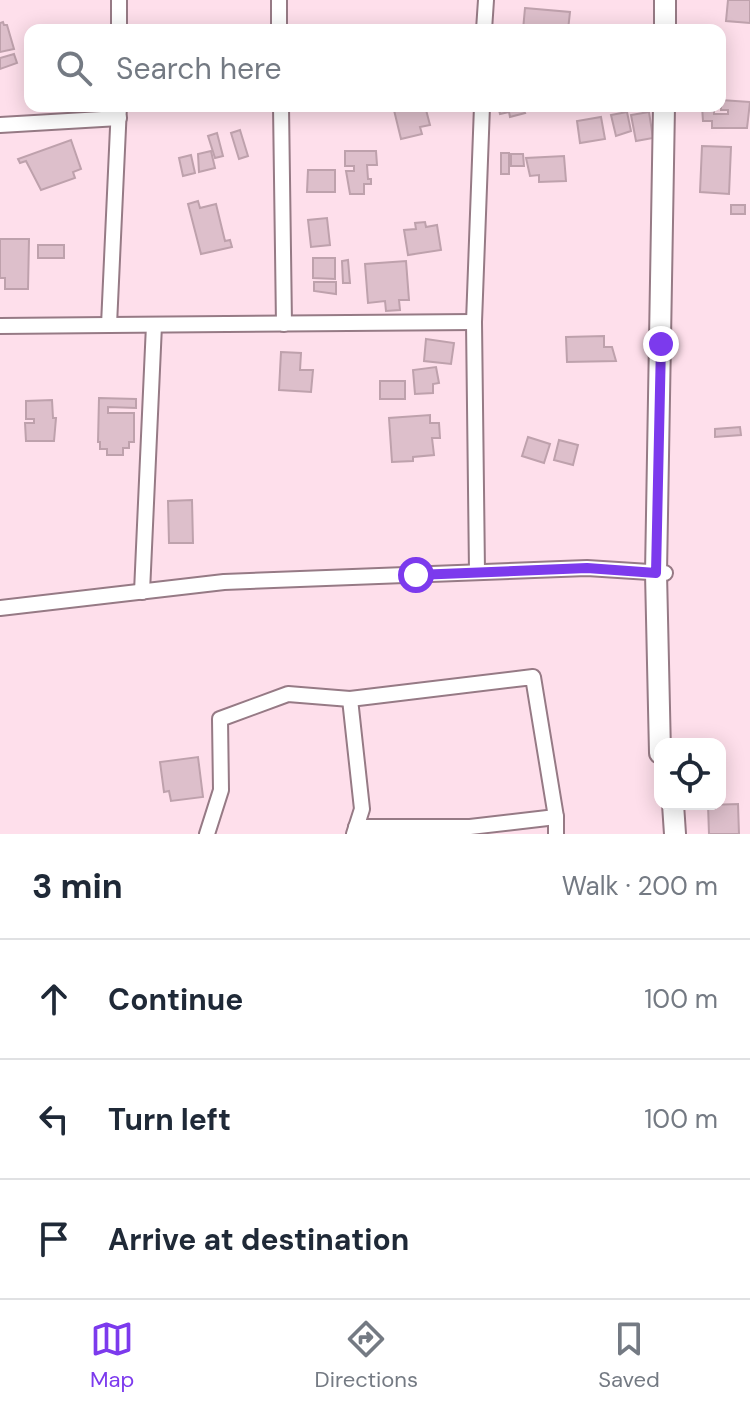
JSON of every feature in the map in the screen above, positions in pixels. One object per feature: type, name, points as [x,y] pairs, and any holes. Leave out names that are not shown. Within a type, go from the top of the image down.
[{"type":"main road","points":[[665,0],[665,24]]},
{"type":"main road","points":[[677,0],[677,24]]},
{"type":"main road","points":[[660,738],[664,112]]},
{"type":"main road","points":[[670,738],[661,573],[676,112]]},
{"type":"main road","points":[[661,810],[662,834]]},
{"type":"main road","points":[[673,810],[675,834]]},
{"type":"street","points":[[119,0],[119,24]]},
{"type":"street","points":[[279,0],[279,24]]},
{"type":"street","points":[[484,24],[486,0]]},
{"type":"street","points":[[0,125],[119,112],[109,325]]},
{"type":"street","points":[[281,112],[284,324]]},
{"type":"street","points":[[477,572],[474,322],[482,112]]},
{"type":"street","points":[[0,326],[474,322]]},
{"type":"street","points":[[142,592],[154,325]]},
{"type":"street","points":[[0,608],[224,582],[587,568],[661,573]]},
{"type":"street","points":[[207,834],[221,790],[220,719],[288,694],[350,699],[533,677],[556,817],[556,834]]},
{"type":"street","points":[[350,699],[362,809],[355,830],[470,827],[556,817]]},
{"type":"building","points":[[728,0],[750,0],[750,23],[726,21]]},
{"type":"building","points":[[525,8],[570,12],[569,24],[524,24]]},
{"type":"building","points":[[0,23],[7,25],[14,49],[0,52]]},
{"type":"building","points":[[14,54],[17,63],[0,69],[0,58]]},
{"type":"building","points":[[726,100],[750,102],[747,128],[712,128],[712,121],[703,121],[702,112],[728,114]]},
{"type":"building","points":[[394,112],[427,112],[430,125],[420,127],[422,134],[401,139]]},
{"type":"building","points":[[509,112],[525,113],[510,117]]},
{"type":"building","points":[[627,112],[631,131],[616,136],[611,115]]},
{"type":"building","points":[[649,112],[653,138],[636,141],[631,115]]},
{"type":"building","points":[[601,117],[605,139],[580,143],[577,121]]},
{"type":"building","points":[[240,130],[248,156],[239,159],[231,133]]},
{"type":"building","points":[[217,133],[223,156],[215,158],[208,136]]},
{"type":"building","points":[[71,140],[81,169],[73,172],[75,178],[41,190],[26,161],[20,163],[18,159]]},
{"type":"building","points":[[702,146],[731,147],[729,194],[700,192]]},
{"type":"building","points":[[211,151],[215,168],[199,172],[198,154]]},
{"type":"building","points":[[345,151],[376,151],[377,165],[367,165],[371,184],[364,184],[364,194],[350,194],[346,171],[354,171],[354,166],[345,166]]},
{"type":"building","points":[[501,153],[509,153],[509,174],[501,174]]},
{"type":"building","points":[[511,154],[523,154],[524,166],[511,166]]},
{"type":"building","points":[[191,155],[195,173],[183,176],[179,158]]},
{"type":"building","points":[[564,156],[566,181],[539,182],[539,175],[530,176],[526,158]]},
{"type":"building","points":[[308,170],[335,170],[335,192],[307,192]]},
{"type":"building","points":[[198,201],[200,208],[216,204],[225,241],[230,240],[232,247],[201,254],[188,204]]},
{"type":"building","points":[[731,205],[745,205],[745,214],[731,214]]},
{"type":"building","points":[[327,218],[330,245],[311,247],[308,220]]},
{"type":"building","points":[[425,222],[426,227],[437,225],[441,250],[408,255],[404,230],[416,229],[415,223]]},
{"type":"building","points":[[0,239],[29,239],[28,289],[5,289],[5,278],[0,278]]},
{"type":"building","points":[[38,245],[64,245],[64,258],[38,258]]},
{"type":"building","points":[[313,258],[335,258],[335,279],[313,278]]},
{"type":"building","points":[[348,260],[350,283],[343,283],[342,261]]},
{"type":"building","points":[[406,261],[409,300],[399,300],[400,310],[386,311],[385,301],[368,303],[365,264]]},
{"type":"building","points":[[314,282],[336,282],[336,294],[314,291]]},
{"type":"building","points":[[604,336],[604,347],[612,347],[616,361],[567,362],[566,337]]},
{"type":"building","points":[[426,339],[454,343],[451,364],[424,361]]},
{"type":"building","points":[[281,352],[301,353],[300,370],[313,370],[311,392],[279,390]]},
{"type":"building","points":[[436,367],[439,383],[433,384],[433,393],[415,394],[413,370]]},
{"type":"building","points":[[380,381],[405,381],[405,399],[380,399]]},
{"type":"building","points":[[99,398],[136,399],[136,408],[108,407],[108,413],[134,413],[134,442],[129,442],[129,448],[123,448],[123,455],[107,455],[107,449],[100,449]]},
{"type":"building","points":[[52,400],[53,418],[56,418],[54,441],[26,441],[25,423],[34,423],[34,419],[26,419],[26,401]]},
{"type":"building","points":[[430,415],[430,423],[439,423],[440,438],[432,438],[434,455],[413,457],[413,461],[392,462],[389,418]]},
{"type":"building","points":[[740,427],[741,435],[715,437],[715,429]]},
{"type":"building","points":[[528,437],[550,444],[544,463],[522,456]]},
{"type":"building","points":[[559,440],[578,445],[573,465],[554,460]]},
{"type":"building","points":[[192,500],[193,543],[169,543],[168,501]]},
{"type":"building","points":[[198,757],[203,797],[171,801],[169,791],[164,792],[160,762]]},
{"type":"building","points":[[726,804],[738,804],[739,834],[709,834],[708,810],[726,810]]},
{"type":"route","points":[[416,575],[587,568],[656,573],[661,344]]}]
